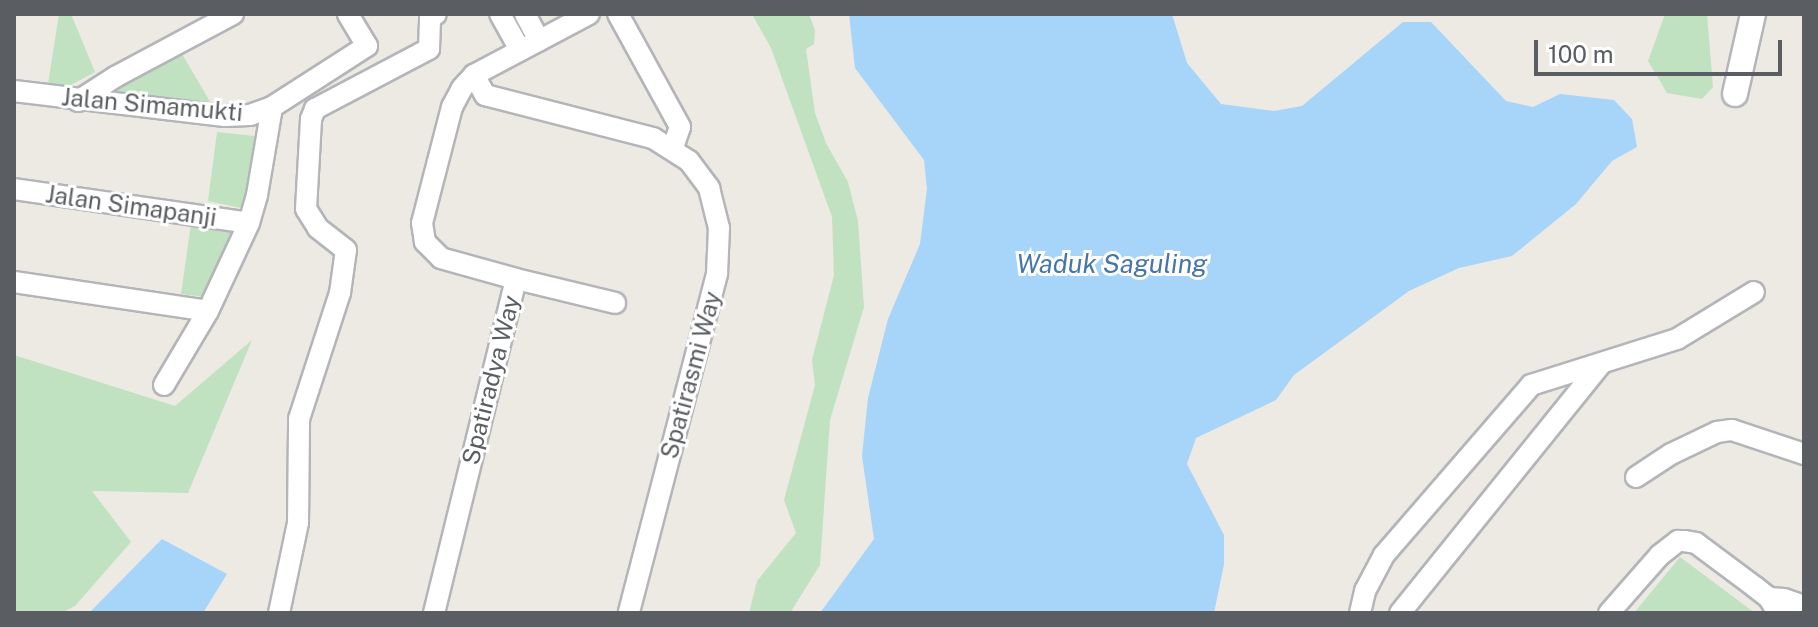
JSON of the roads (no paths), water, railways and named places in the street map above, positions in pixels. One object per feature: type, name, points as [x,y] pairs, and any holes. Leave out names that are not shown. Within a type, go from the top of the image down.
[{"type":"street","points":[[78,101],[115,77],[233,14]]},
{"type":"street","name":"Jalan Simamukti","points":[[14,91],[78,101],[225,116],[250,115],[272,107],[367,46],[348,14]]},
{"type":"street","points":[[279,613],[298,523],[299,419],[340,293],[346,250],[318,228],[306,209],[311,119],[315,109],[429,49],[430,18],[436,14]]},
{"type":"street","points":[[500,14],[520,50]]},
{"type":"street","points":[[525,14],[539,40]]},
{"type":"street","points":[[474,75],[589,14]]},
{"type":"street","points":[[618,14],[680,127],[672,150]]},
{"type":"street","points":[[1735,94],[1753,14]]},
{"type":"street","name":"Spatirasmi Way","points":[[474,75],[485,95],[653,138],[689,161],[709,188],[719,228],[717,274],[629,613]]},
{"type":"street","name":"Spatiradya Way","points":[[434,613],[516,279],[441,258],[425,242],[422,223],[452,107],[474,75]]},
{"type":"street","points":[[164,385],[208,311],[249,223],[257,195],[272,107]]},
{"type":"street","name":"Jalan Simapanji","points":[[14,189],[249,223]]},
{"type":"street","points":[[516,279],[615,303]]},
{"type":"street","points":[[14,282],[208,311]]},
{"type":"street","points":[[1360,613],[1365,591],[1384,555],[1531,385],[1677,339],[1754,292]]},
{"type":"street","points":[[1400,613],[1600,365]]},
{"type":"street","points":[[1636,477],[1671,454],[1717,432],[1732,430],[1804,454]]},
{"type":"street","points":[[1609,613],[1660,555],[1678,541],[1696,543],[1774,605],[1784,599],[1804,606]]},
{"type":"water","name":"Waduk Saguling","points":[[849,14],[1172,14],[1187,63],[1221,104],[1274,111],[1302,106],[1403,22],[1431,22],[1506,101],[1533,107],[1560,94],[1614,100],[1632,119],[1637,147],[1612,161],[1576,204],[1512,256],[1459,268],[1409,291],[1294,375],[1276,400],[1196,438],[1187,464],[1224,535],[1224,564],[1214,613],[820,613],[874,539],[862,456],[868,398],[888,319],[920,244],[927,189],[924,160],[855,68]]},
{"type":"water","points":[[162,539],[227,574],[203,613],[89,613]]}]
